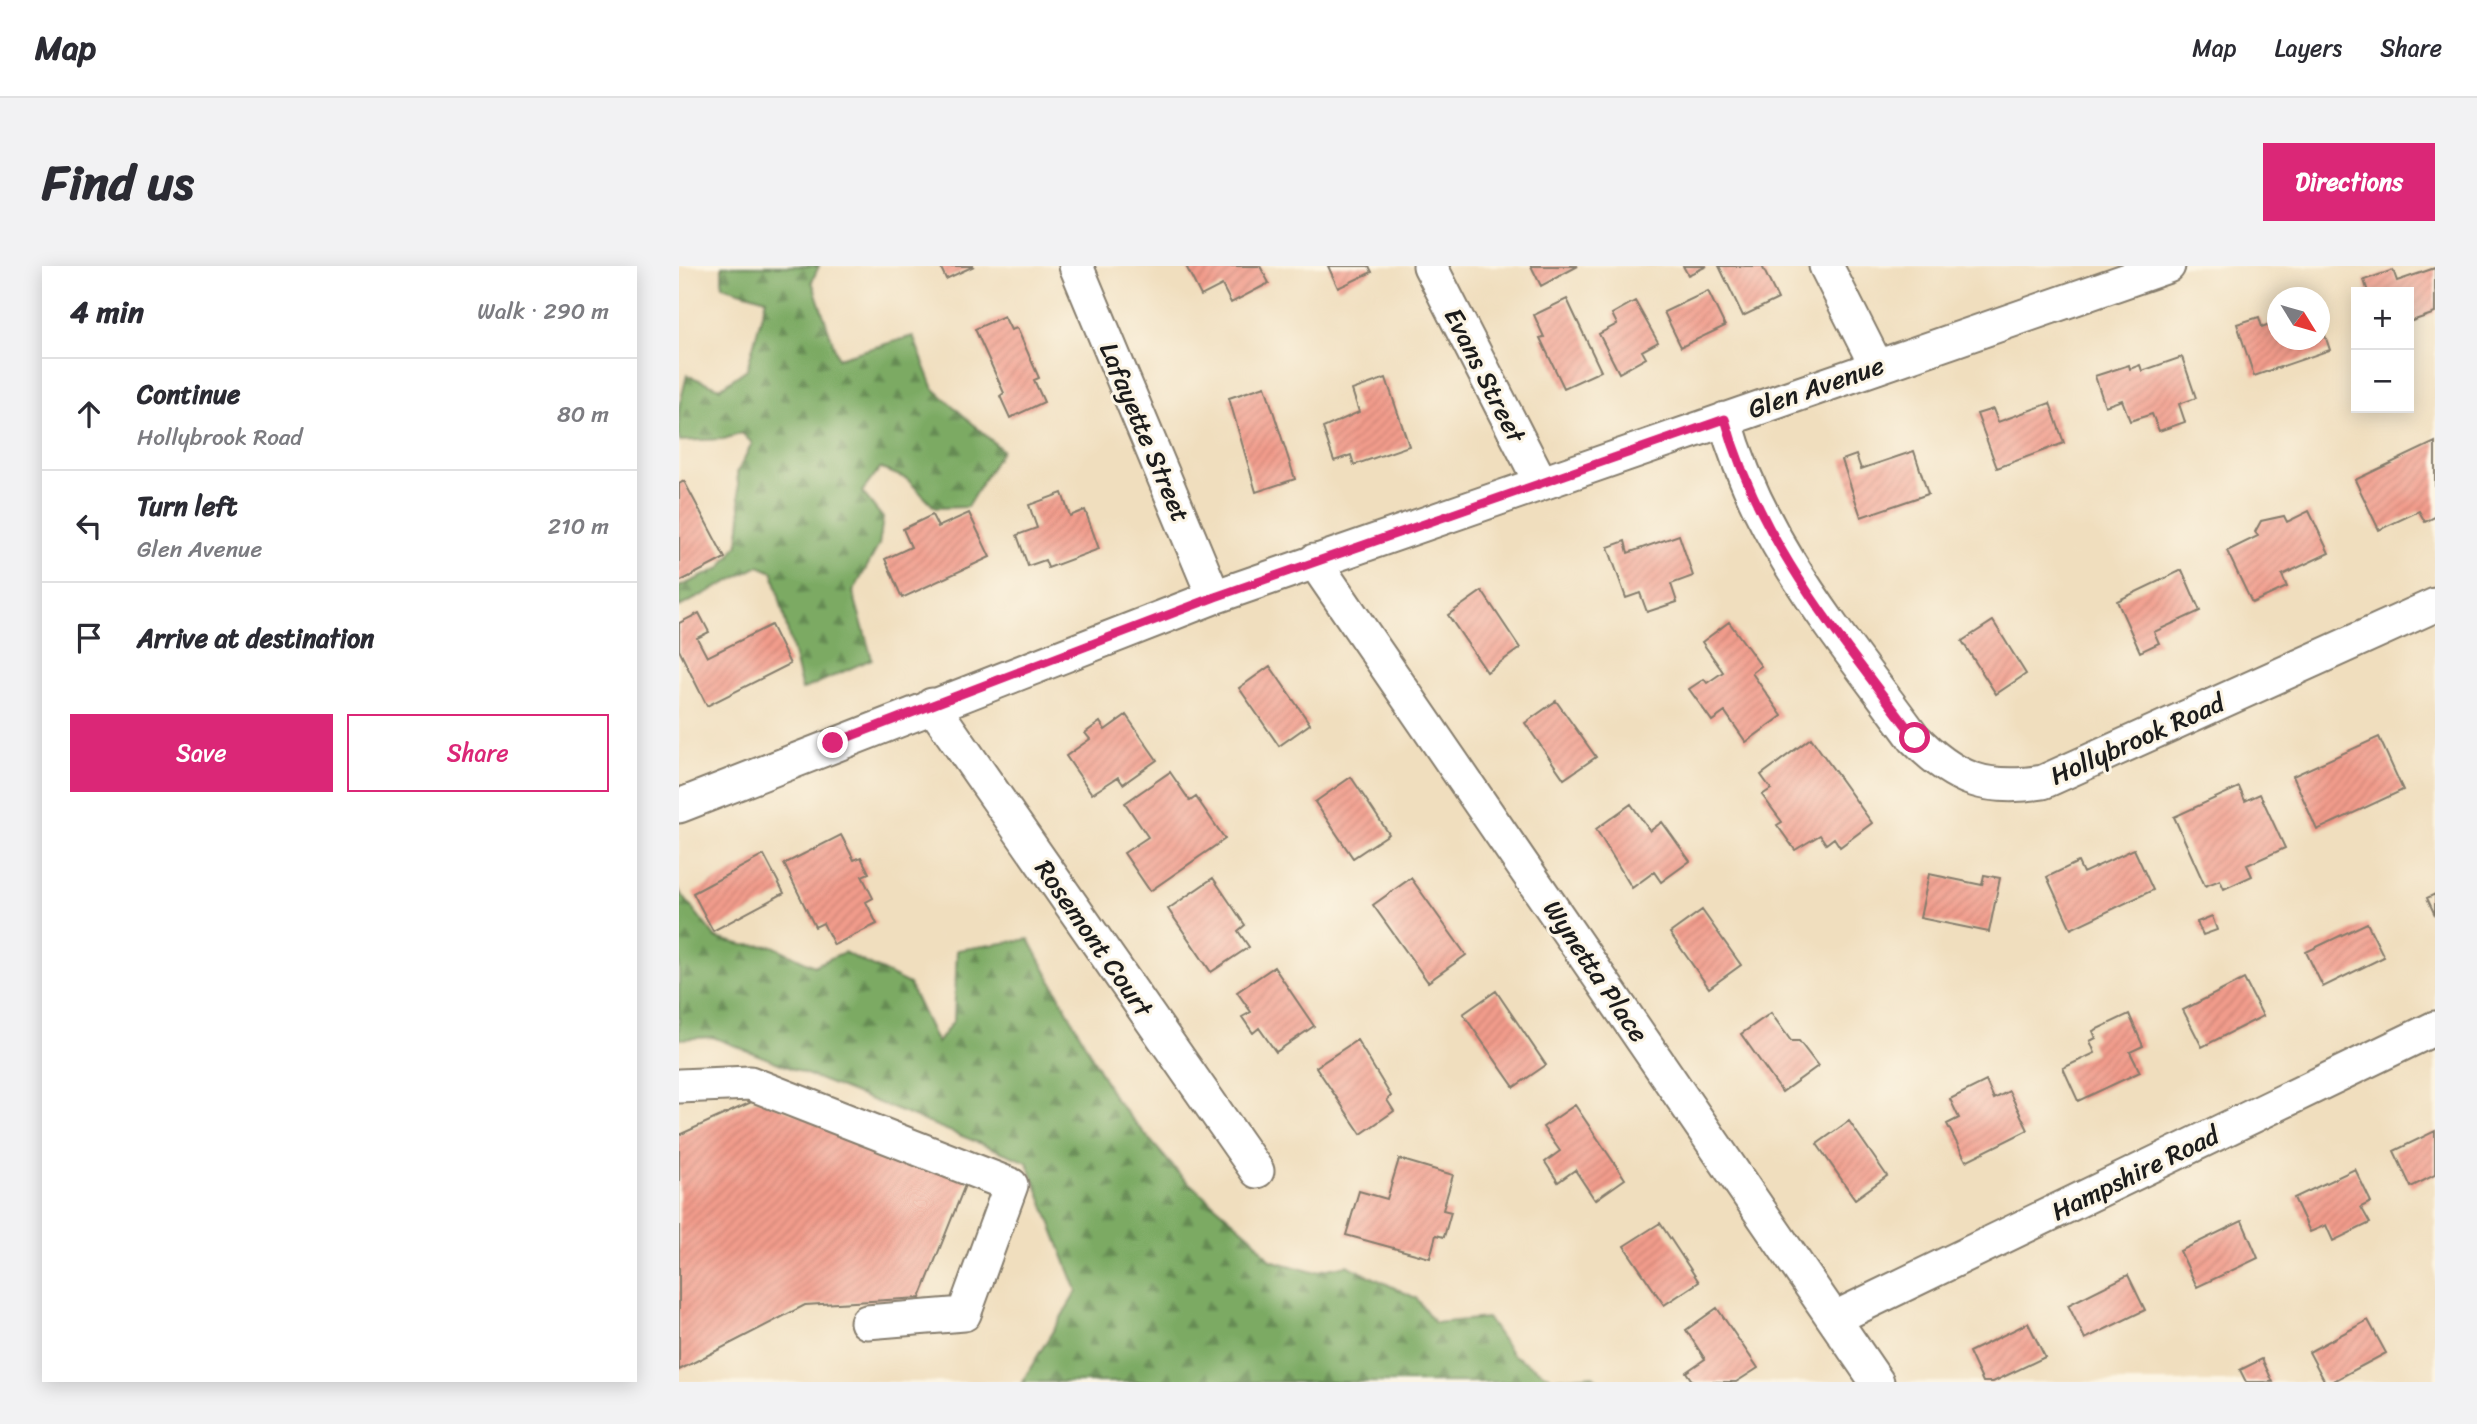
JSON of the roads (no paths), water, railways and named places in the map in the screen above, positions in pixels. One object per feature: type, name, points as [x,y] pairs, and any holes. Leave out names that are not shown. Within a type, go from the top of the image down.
[{"type":"street","name":"Lafayette Street","points":[[1076,266],[1215,597]]},
{"type":"street","name":"Evans Street","points":[[1430,266],[1541,483]]},
{"type":"street","points":[[1826,266],[1877,367]]},
{"type":"street","name":"Glen Avenue","points":[[679,806],[932,705],[1314,561],[2168,266]]},
{"type":"street","name":"Hollybrook Road","points":[[1725,419],[1759,512],[1788,565],[1915,738],[1935,760],[1959,775],[1984,784],[2011,787],[2043,782],[2435,605]]},
{"type":"street","name":"Wynetta Place","points":[[1314,561],[1877,1382]]},
{"type":"street","name":"Rosemont Court","points":[[932,705],[1257,1171]]},
{"type":"street","name":"Hampshire Road","points":[[1835,1318],[2435,1028]]},
{"type":"street","points":[[679,1086],[750,1083],[1011,1185],[964,1314],[867,1322]]}]
